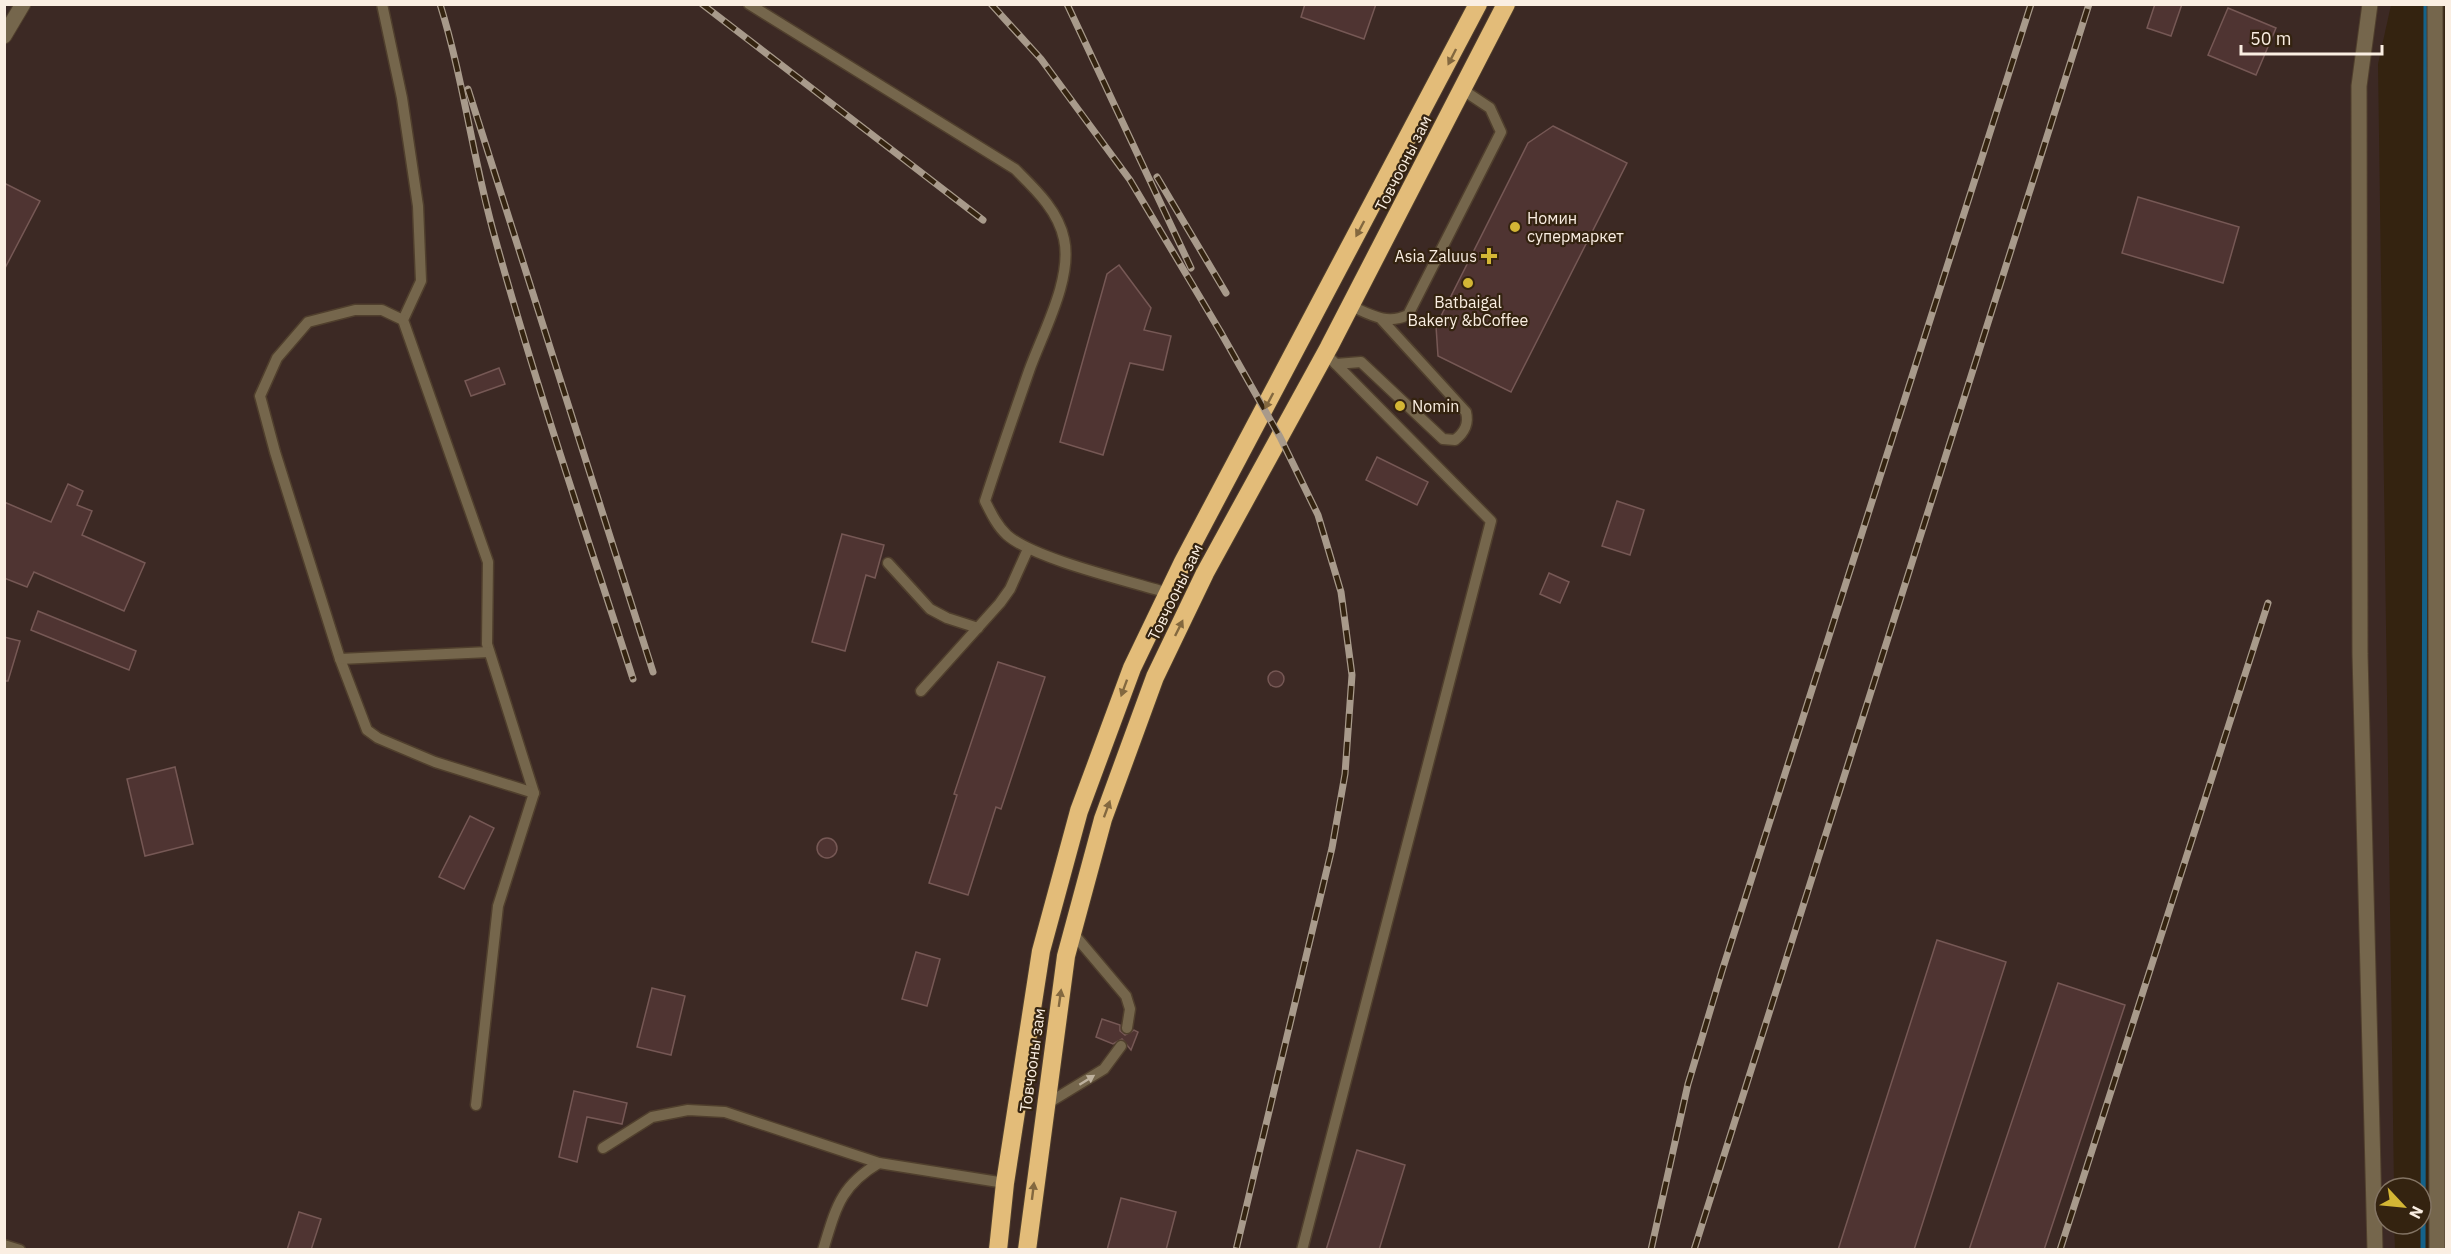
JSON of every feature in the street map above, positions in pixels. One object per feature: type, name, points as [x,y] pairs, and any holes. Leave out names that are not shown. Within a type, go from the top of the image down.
[{"type":"highway","name":"Товчооны зам","points":[[998,1250],[1005,1183],[1041,951],[1076,822],[1132,668],[1168,593],[1478,4]]},
{"type":"highway","name":"Товчооны зам","points":[[1027,1250],[1066,956],[1103,819],[1155,677],[1205,573],[1331,359],[1351,306],[1506,4]]},
{"type":"street","points":[[4,36],[23,4]]},
{"type":"street","points":[[2370,4],[2359,86],[2360,654],[2375,1250]]},
{"type":"street","points":[[2434,4],[2442,1141],[2437,1250]]},
{"type":"lane","points":[[382,4],[402,98],[418,206],[421,281],[403,320],[488,562],[487,644],[534,793],[498,906],[476,1105]]},
{"type":"lane","points":[[749,4],[1015,169],[1041,195],[1053,213],[1064,239],[1065,261],[1057,300],[1032,363],[985,501],[993,518],[1007,535],[1028,549],[1168,593]]},
{"type":"lane","points":[[1351,306],[1382,320],[1396,321],[1408,315],[1501,132],[1490,108],[1463,90]]},
{"type":"lane","points":[[403,320],[382,310],[355,310],[308,322],[277,357],[260,396],[278,463],[340,659],[361,720],[367,729],[378,738],[435,762],[534,793]]},
{"type":"lane","points":[[1331,359],[1361,362],[1443,439],[1455,440],[1462,434],[1468,421],[1466,412],[1382,320]]},
{"type":"lane","points":[[1302,1250],[1491,521],[1331,359]]},
{"type":"lane","points":[[921,692],[1010,589],[1028,549]]},
{"type":"lane","points":[[888,563],[930,609],[947,618],[978,628]]},
{"type":"lane","points":[[340,659],[489,652]]},
{"type":"lane","points":[[1072,932],[1126,996],[1130,1009],[1126,1028]]},
{"type":"lane","points":[[1045,1105],[1104,1069],[1121,1046]]},
{"type":"lane","points":[[603,1148],[652,1117],[688,1110],[725,1112],[879,1163],[1005,1183]]},
{"type":"lane","points":[[823,1250],[845,1191],[859,1175],[879,1163]]},
{"type":"lane","points":[[4,1245],[20,1250]]},
{"type":"shaded area","points":[[5,5],[2391,5],[2378,64],[2394,1176],[2373,1176],[2373,1236],[2394,1236],[2395,1249],[5,1250]]},
{"type":"building","points":[[1305,4],[1376,4],[1364,39],[1301,17]]},
{"type":"building","points":[[2155,4],[2182,4],[2171,36],[2147,28]]},
{"type":"building","points":[[2228,8],[2276,28],[2256,75],[2208,55]]},
{"type":"building","points":[[1553,126],[1627,163],[1511,392],[1438,356],[1436,326],[1528,143]]},
{"type":"building","points":[[4,183],[40,201],[4,270]]},
{"type":"building","points":[[2138,197],[2239,227],[2223,283],[2122,253]]},
{"type":"building","points":[[1119,265],[1151,308],[1144,330],[1171,336],[1163,370],[1130,363],[1103,455],[1060,442],[1107,274]]},
{"type":"building","points":[[499,368],[505,384],[471,396],[465,381]]},
{"type":"building","points":[[1377,457],[1428,482],[1417,505],[1366,480]]},
{"type":"building","points":[[68,484],[83,491],[77,505],[92,511],[82,535],[145,563],[124,611],[34,572],[27,587],[4,578],[4,502],[51,522]]},
{"type":"building","points":[[1617,501],[1644,510],[1630,555],[1602,546]]},
{"type":"building","points":[[842,534],[884,545],[875,578],[866,575],[845,651],[812,642]]},
{"type":"building","points":[[1549,573],[1569,582],[1560,603],[1540,594]]},
{"type":"building","points":[[38,611],[136,651],[129,670],[31,630]]},
{"type":"building","points":[[4,637],[20,641],[8,681],[4,681]]},
{"type":"building","points":[[998,662],[1045,677],[1001,809],[996,807],[968,895],[929,883],[957,795],[954,794]]},
{"type":"building","points":[[1276,671],[1284,679],[1276,687],[1268,679]]},
{"type":"building","points":[[175,767],[193,844],[145,856],[127,779]]},
{"type":"building","points":[[470,816],[494,828],[464,889],[439,877]]},
{"type":"building","points":[[827,838],[834,841],[837,848],[834,855],[827,858],[820,855],[817,848],[820,841]]},
{"type":"building","points":[[1937,940],[2006,962],[1914,1250],[1838,1250]]},
{"type":"building","points":[[916,952],[940,959],[927,1006],[902,999]]},
{"type":"building","points":[[2058,983],[2125,1005],[2044,1250],[1969,1250]]},
{"type":"building","points":[[652,988],[685,996],[671,1055],[637,1047]]},
{"type":"building","points":[[1102,1019],[1120,1025],[1120,1031],[1125,1035],[1134,1030],[1138,1032],[1131,1050],[1122,1039],[1113,1044],[1096,1037]]},
{"type":"building","points":[[574,1091],[627,1103],[622,1124],[587,1117],[577,1162],[559,1157]]},
{"type":"building","points":[[1357,1150],[1405,1165],[1379,1250],[1326,1250]]},
{"type":"building","points":[[1121,1198],[1176,1212],[1166,1250],[1107,1250]]},
{"type":"building","points":[[299,1212],[321,1219],[311,1250],[287,1250]]},
{"type":"waterway","points":[[2423,1250],[2426,4]]},
{"type":"railway","points":[[440,4],[456,62],[487,209],[511,293],[544,404],[633,679]]},
{"type":"railway","points":[[702,4],[983,220]]},
{"type":"railway","points":[[991,4],[1041,59],[1130,180],[1220,331],[1280,437],[1318,515],[1341,592],[1352,675],[1345,774],[1332,848],[1236,1250]]},
{"type":"railway","points":[[1067,4],[1191,268]]},
{"type":"railway","points":[[1651,1250],[1688,1084],[1722,971],[2031,4]]},
{"type":"railway","points":[[1694,1250],[2089,4]]},
{"type":"railway","points":[[468,89],[653,672]]},
{"type":"railway","points":[[1157,177],[1226,293]]},
{"type":"railway","points":[[2060,1250],[2268,603]]},
{"type":"place","name":"Номин супермаркет","points":[[1515,227]]},
{"type":"place","name":"Asia Zaluus","points":[[1489,256]]},
{"type":"place","name":"Batbaigal Bakery &bCoffee","points":[[1468,283]]},
{"type":"place","name":"Nomin","points":[[1400,406]]}]
